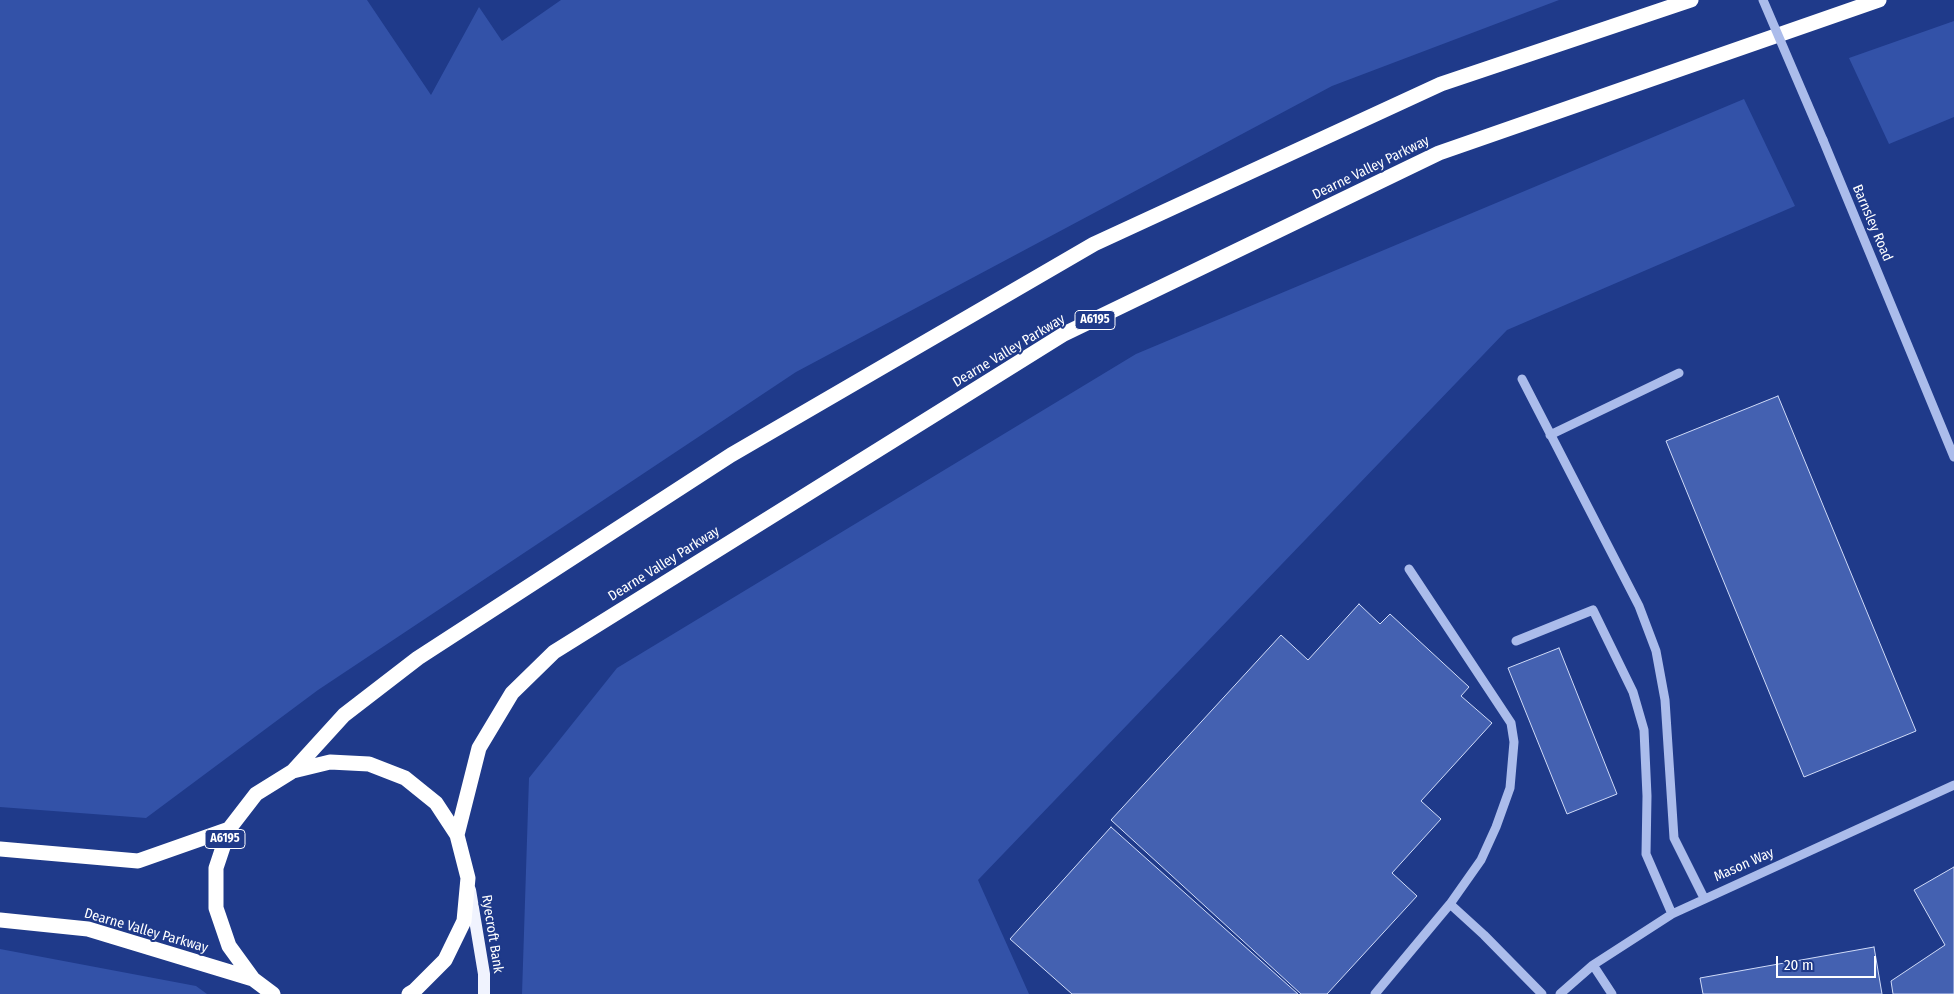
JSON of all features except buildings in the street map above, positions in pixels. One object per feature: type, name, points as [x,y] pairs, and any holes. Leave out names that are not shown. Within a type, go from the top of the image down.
[{"type":"highway","name":"A6195","points":[[273,994],[253,979],[228,946],[216,908],[216,868],[229,829],[256,794],[293,771],[344,715],[418,658],[731,455],[1094,244],[1441,84],[1691,0]]},
{"type":"highway","name":"Dearne Valley Parkway","points":[[457,836],[478,748],[512,694],[554,652],[1064,334],[1439,152],[1879,0]]},
{"type":"highway","name":"A6195","points":[[293,771],[330,762],[340,762],[369,764],[405,778],[436,803],[457,836],[468,878],[464,921],[446,960],[409,994]]},
{"type":"highway","name":"A6195","points":[[0,849],[138,861],[229,829]]},
{"type":"highway","name":"Dearne Valley Parkway","points":[[0,920],[88,929],[253,979]]},
{"type":"main road","name":"Ryecroft Bank","points":[[468,878],[484,974],[484,994]]},
{"type":"street","name":"Barnsley Road","points":[[1763,0],[1954,457]]},
{"type":"street","points":[[1550,435],[1679,373]]},
{"type":"street","points":[[1522,379],[1639,606],[1656,651],[1664,700],[1674,838],[1704,898]]},
{"type":"street","points":[[1375,994],[1450,904],[1481,860],[1496,827],[1510,788],[1514,742],[1511,723],[1409,569]]},
{"type":"street","points":[[1516,641],[1593,610],[1633,692],[1644,730],[1647,796],[1646,854],[1672,914]]},
{"type":"street","name":"Mason Way","points":[[1560,994],[1593,965],[1672,914],[1954,785]]},
{"type":"street","points":[[1450,904],[1484,935],[1542,994]]},
{"type":"street","points":[[1593,965],[1612,994]]},
{"type":"shaded area","points":[[0,0],[367,0],[431,95],[479,7],[502,41],[561,0],[1559,0],[1332,86],[796,372],[318,690],[146,818],[0,807]]},
{"type":"shaded area","points":[[1954,21],[1954,117],[1889,144],[1849,58]]},
{"type":"shaded area","points":[[1744,99],[1795,206],[1507,330],[978,880],[1029,994],[522,994],[529,778],[617,668],[1136,354]]},
{"type":"shaded area","points":[[0,949],[196,986],[207,994],[0,994]]}]
